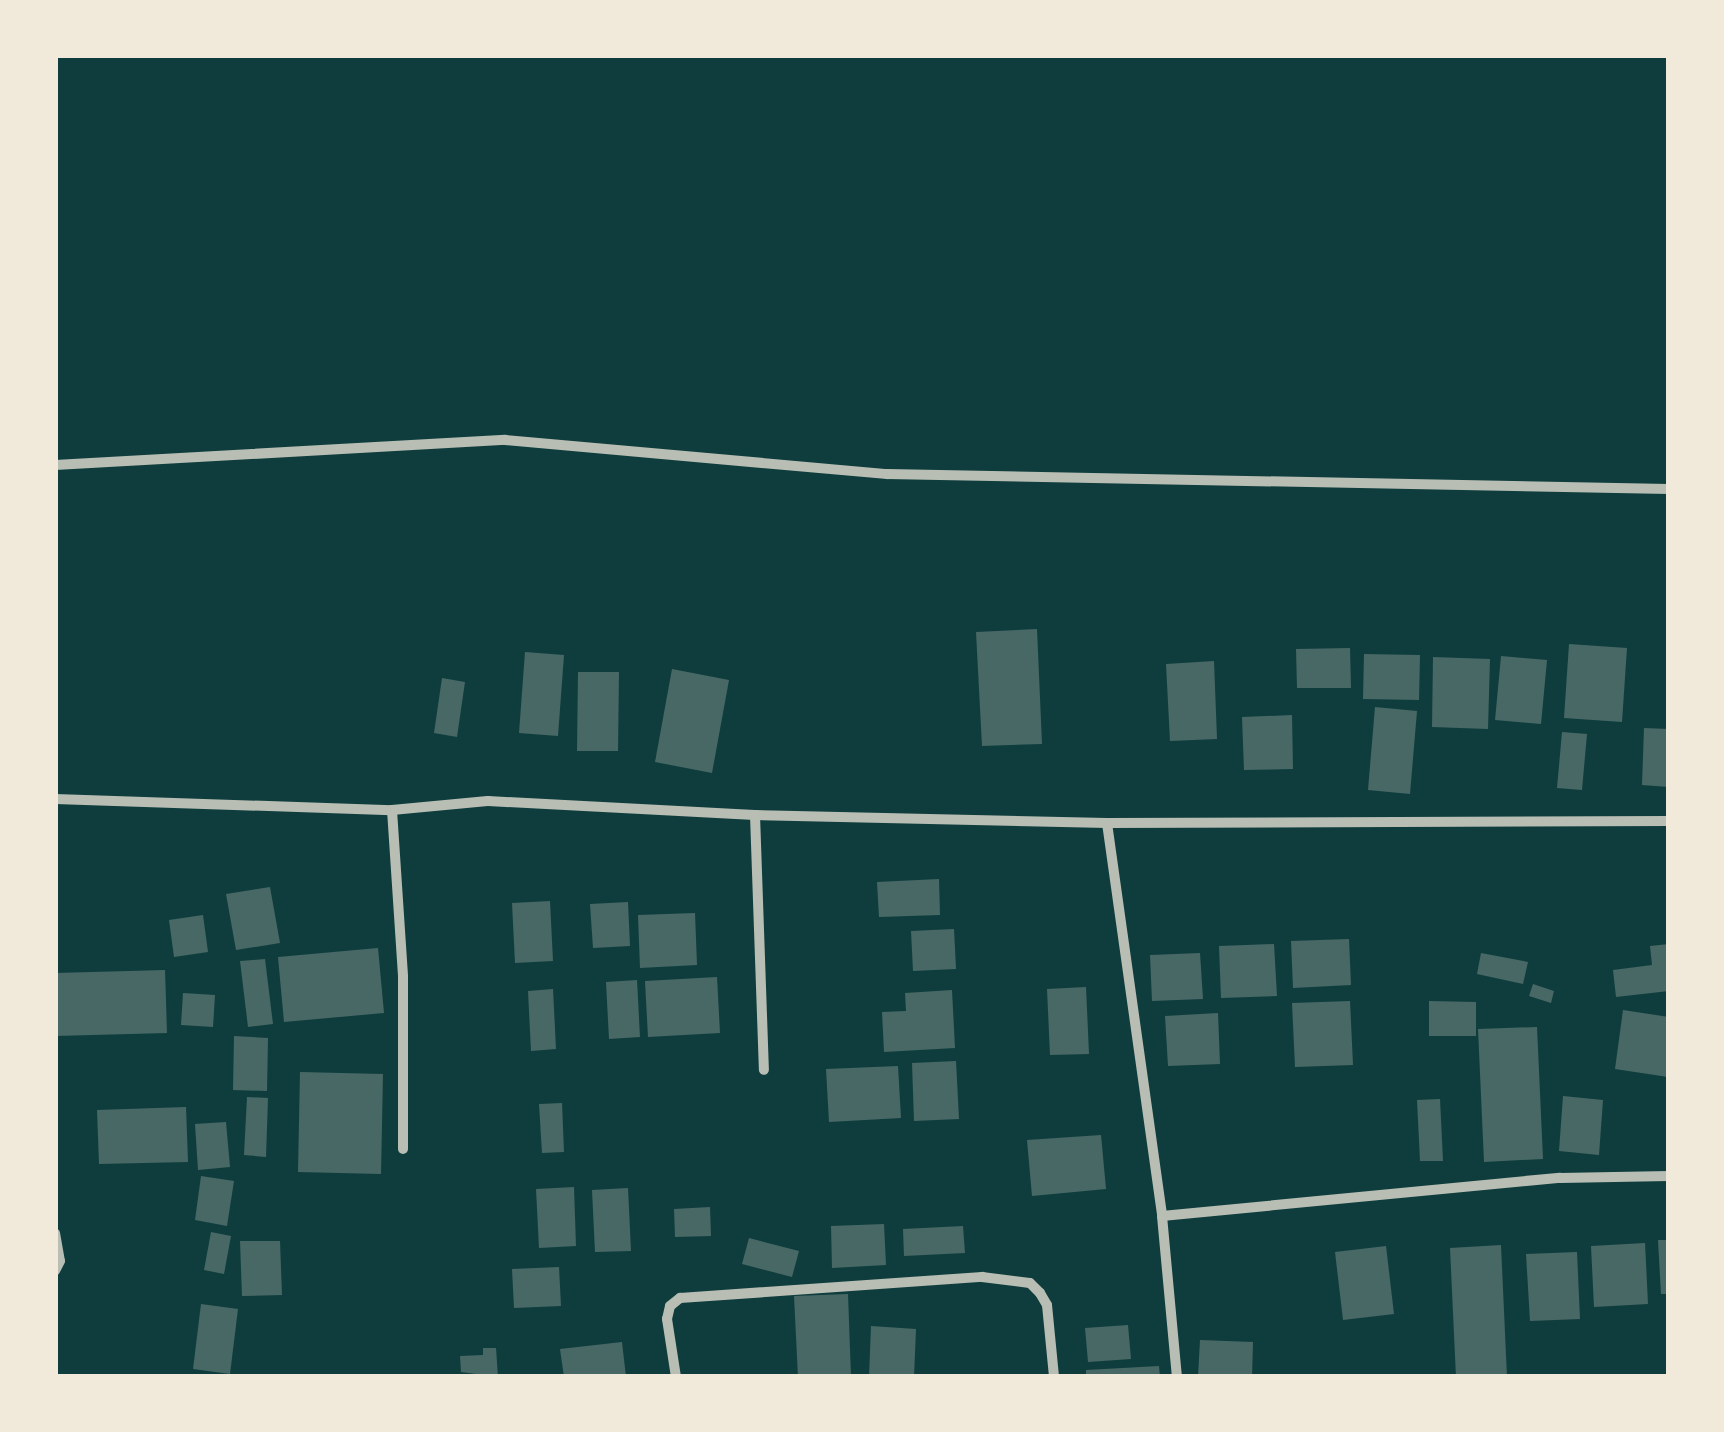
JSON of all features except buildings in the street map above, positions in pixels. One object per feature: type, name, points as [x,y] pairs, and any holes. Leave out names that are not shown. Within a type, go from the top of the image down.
[{"type":"street","points":[[55,465],[505,440],[887,474],[1669,489]]},
{"type":"street","points":[[55,799],[392,810],[488,801],[755,816],[1108,823],[1669,821]]},
{"type":"street","points":[[392,810],[402,977],[403,1149]]},
{"type":"street","points":[[755,816],[764,1070]]},
{"type":"street","points":[[1108,823],[1162,1216],[1178,1377]]},
{"type":"street","points":[[1162,1216],[1560,1178],[1669,1176]]},
{"type":"street","points":[[55,1233],[60,1262],[55,1272]]},
{"type":"street","points":[[676,1377],[667,1319],[670,1306],[680,1298],[982,1277],[1030,1282],[1040,1292],[1047,1305],[1054,1377]]}]
